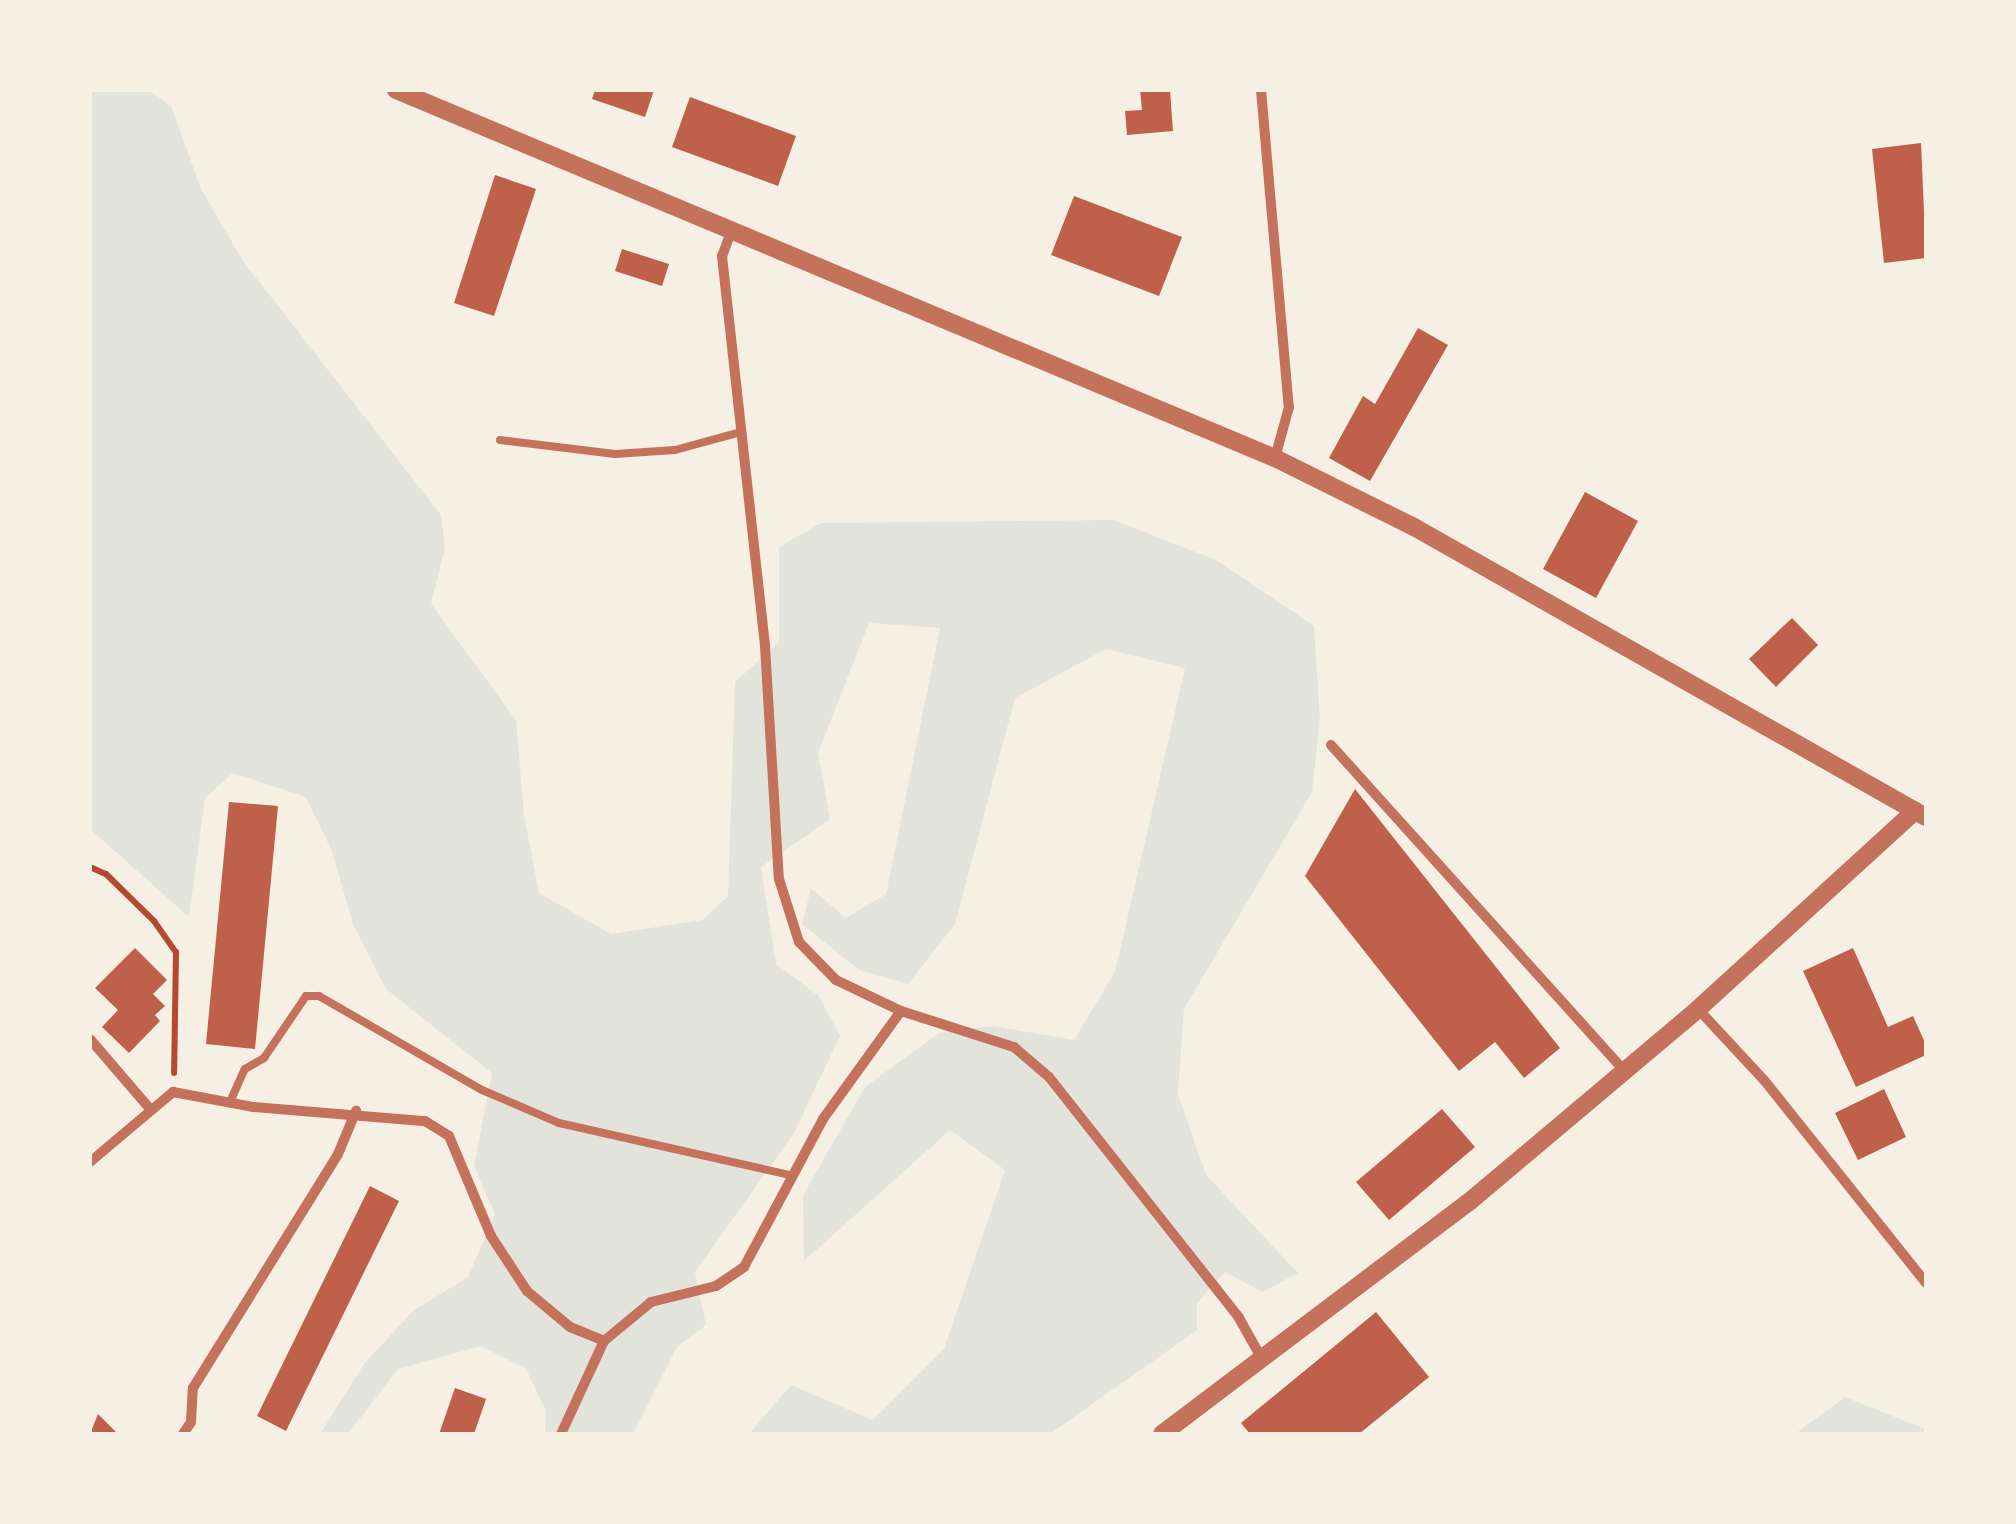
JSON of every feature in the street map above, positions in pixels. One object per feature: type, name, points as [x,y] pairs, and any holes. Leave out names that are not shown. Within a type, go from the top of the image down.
[{"type":"street","points":[[396,90],[1274,458],[1414,526],[1922,809],[1625,1072],[1162,1434]]},
{"type":"street","points":[[1262,90],[1289,407],[1274,458]]},
{"type":"street","points":[[732,228],[722,256],[788,917],[800,942],[836,980],[901,1011],[1014,1046],[1049,1077],[1239,1318],[1262,1359]]},
{"type":"street","points":[[1331,745],[1625,1072]]},
{"type":"street","points":[[1698,1010],[1764,1080],[1926,1282]]},
{"type":"street","points":[[561,1434],[604,1340],[651,1302],[716,1286],[744,1267],[790,1175],[901,1011]]},
{"type":"street","points":[[90,1039],[150,1109]]},
{"type":"street","points":[[90,1162],[173,1092],[230,1102],[425,1121],[449,1136],[491,1236],[527,1290],[570,1327],[604,1340]]},
{"type":"street","points":[[183,1434],[191,1422],[193,1388],[338,1154],[356,1112]]},
{"type":"street","points":[[191,1422],[198,1434]]},
{"type":"lane","points":[[500,440],[614,454],[675,450],[741,432]]},
{"type":"lane","points":[[230,1102],[246,1068],[264,1058],[306,996],[319,996],[482,1090],[559,1123],[790,1175]]},
{"type":"path","points":[[90,867],[106,874],[154,921],[176,952],[173,1092]]},
{"type":"shaded area","points":[[90,90],[149,90],[171,106],[201,189],[243,261],[441,515],[445,547],[431,604],[516,720],[524,815],[539,893],[611,934],[703,920],[728,896],[735,682],[779,642],[779,547],[821,523],[1114,520],[1216,560],[1314,626],[1320,719],[1312,792],[1184,1009],[1178,1094],[1206,1175],[1298,1273],[1263,1292],[1225,1272],[1197,1303],[1197,1330],[1050,1434],[749,1434],[791,1385],[873,1420],[944,1349],[1005,1170],[950,1130],[804,1261],[803,1195],[865,1087],[939,1033],[993,1026],[1074,1040],[1115,972],[1185,668],[1106,649],[1015,698],[955,924],[908,984],[859,970],[802,924],[811,888],[846,918],[886,894],[940,628],[869,623],[818,753],[830,819],[761,867],[776,964],[819,996],[840,1036],[794,1133],[695,1272],[706,1325],[677,1347],[633,1434],[545,1434],[546,1411],[526,1369],[481,1346],[398,1369],[348,1434],[320,1434],[364,1364],[413,1311],[468,1277],[495,1214],[474,1166],[492,1073],[386,989],[353,924],[332,851],[306,797],[233,773],[205,798],[189,917],[90,829]]},
{"type":"shaded area","points":[[1845,1397],[1925,1429],[1926,1434],[1795,1434]]},
{"type":"building","points":[[595,90],[654,90],[645,117],[592,99]]},
{"type":"building","points":[[1140,90],[1170,90],[1173,131],[1127,135],[1125,111],[1142,110]]},
{"type":"building","points":[[690,97],[796,136],[778,186],[672,147]]},
{"type":"building","points":[[1921,143],[1926,258],[1884,263],[1872,149]]},
{"type":"building","points":[[495,175],[536,189],[494,316],[454,303]]},
{"type":"building","points":[[1074,196],[1182,237],[1159,296],[1051,255]]},
{"type":"building","points":[[622,249],[669,264],[662,286],[615,271]]},
{"type":"building","points":[[1418,328],[1448,345],[1370,481],[1329,458],[1363,396],[1375,404]]},
{"type":"building","points":[[1585,492],[1638,521],[1596,598],[1543,569]]},
{"type":"building","points":[[1792,618],[1818,645],[1776,687],[1749,659]]},
{"type":"building","points":[[1355,789],[1560,1048],[1524,1078],[1495,1042],[1459,1071],[1305,876]]},
{"type":"building","points":[[229,802],[278,806],[255,1049],[206,1044]]},
{"type":"building","points":[[135,948],[167,980],[153,994],[165,1006],[155,1015],[160,1021],[129,1053],[102,1027],[118,1010],[95,988]]},
{"type":"building","points":[[1853,948],[1888,1027],[1913,1016],[1926,1045],[1926,1055],[1856,1087],[1803,971]]},
{"type":"building","points":[[1884,1089],[1906,1137],[1858,1160],[1835,1113]]},
{"type":"building","points":[[1442,1109],[1475,1147],[1389,1220],[1356,1182]]},
{"type":"building","points":[[370,1186],[399,1201],[286,1431],[257,1416]]},
{"type":"building","points":[[1376,1312],[1429,1377],[1359,1434],[1250,1434],[1241,1423]]},
{"type":"building","points":[[455,1388],[486,1399],[474,1434],[439,1434]]},
{"type":"building","points":[[98,1414],[118,1434],[90,1434]]}]
